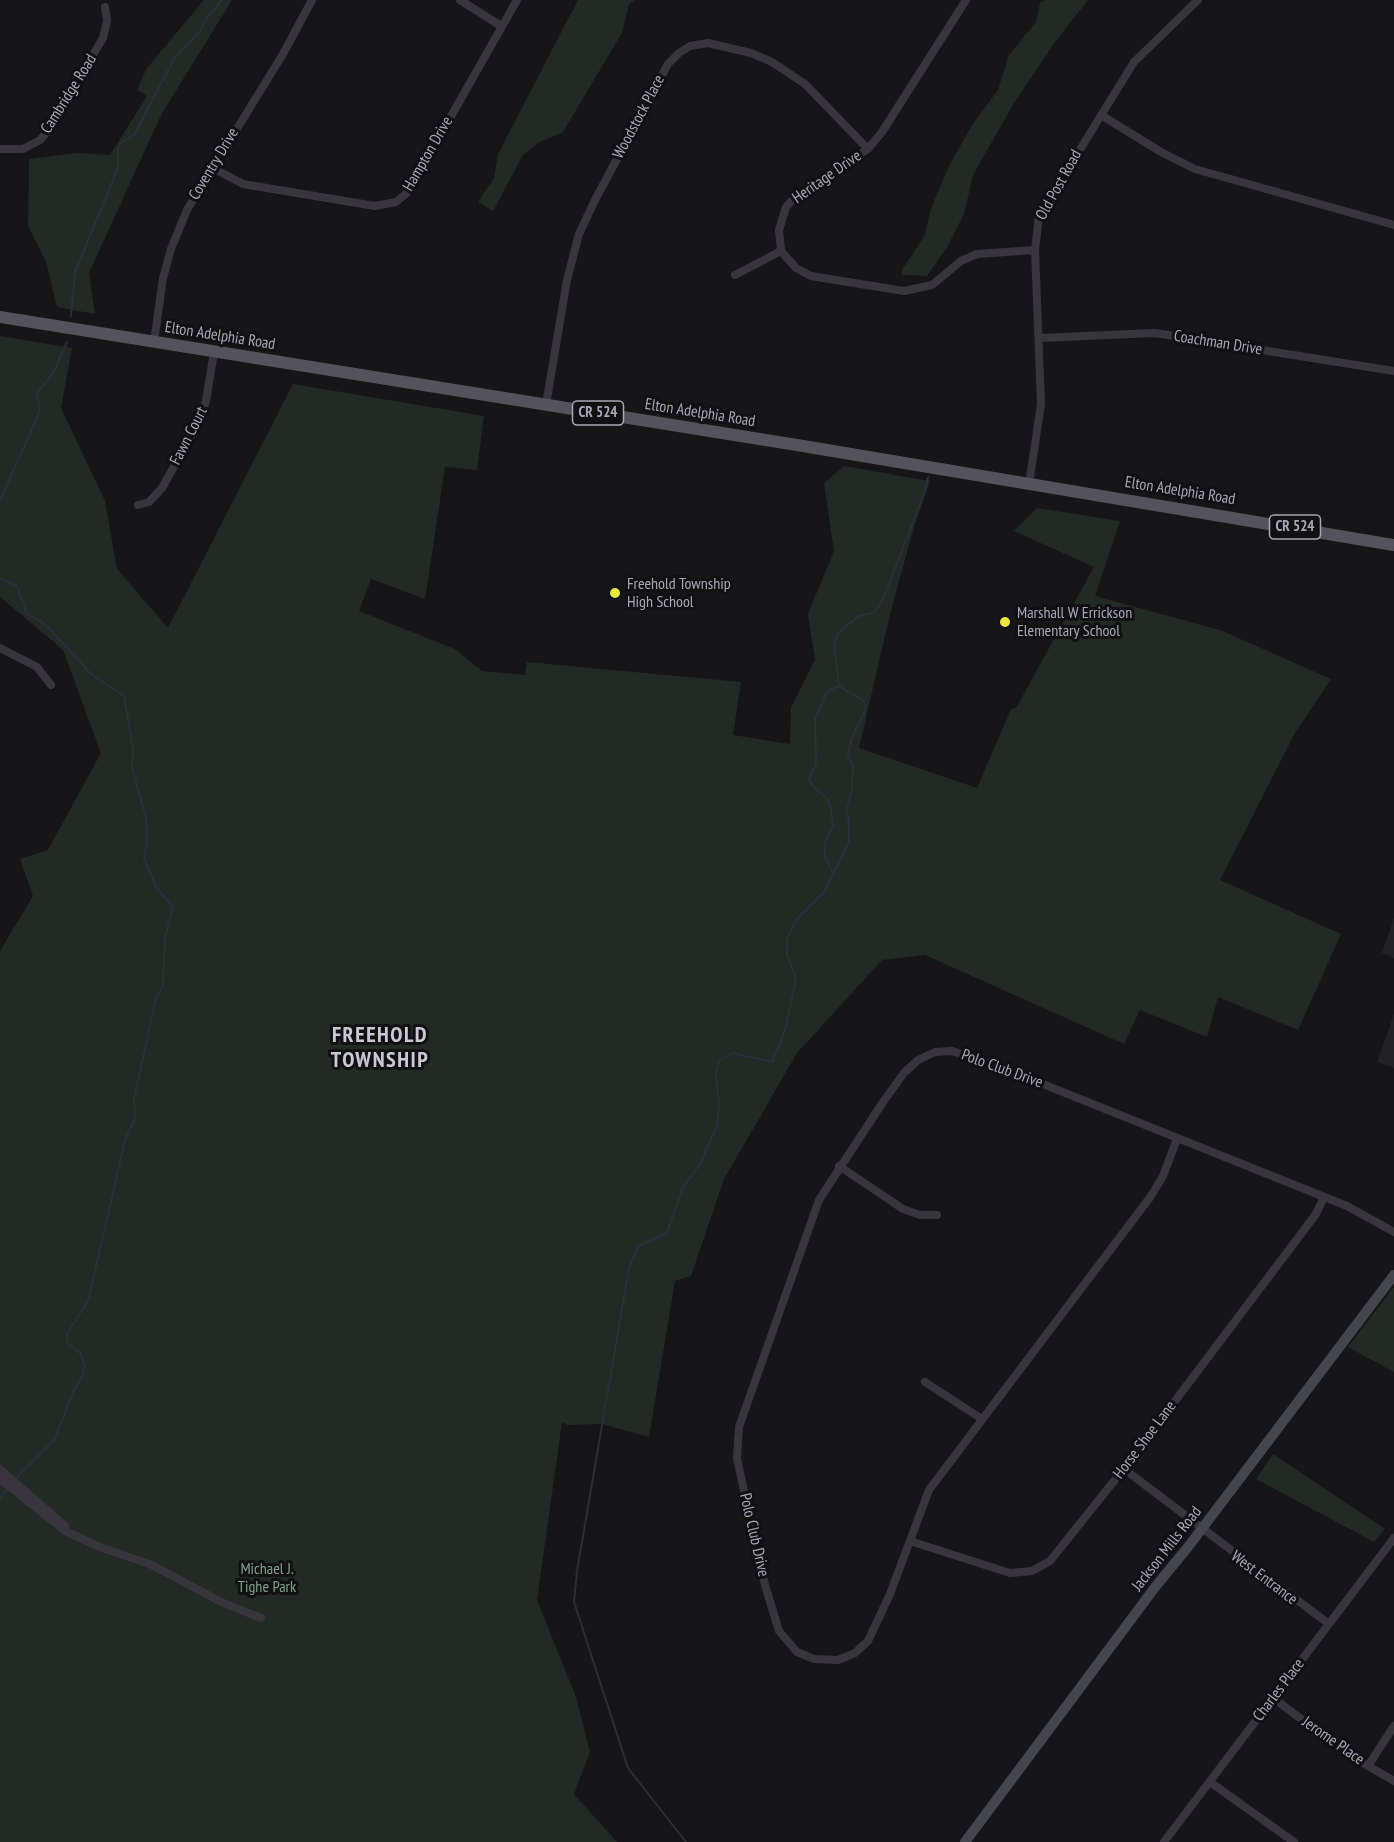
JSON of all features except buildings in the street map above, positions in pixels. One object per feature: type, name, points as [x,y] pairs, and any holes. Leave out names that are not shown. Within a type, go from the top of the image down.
[{"type":"main road","name":"Elton Adelphia Road","points":[[0,317],[1394,545]]},
{"type":"main road","name":"Jackson Mills Road","points":[[965,1842],[1394,1275]]},
{"type":"street","name":"Coventry Drive","points":[[154,342],[163,278],[171,249],[187,210],[211,167],[283,54],[312,0]]},
{"type":"street","points":[[460,0],[501,26]]},
{"type":"street","name":"Hampton Drive","points":[[211,167],[243,184],[375,206],[396,202],[408,192],[517,0]]},
{"type":"street","name":"Heritage Drive","points":[[781,250],[780,223],[792,199],[868,149],[882,132],[966,0]]},
{"type":"street","name":"Old Post Road","points":[[1029,484],[1041,404],[1035,250],[1036,228],[1043,207],[1142,52],[1198,0]]},
{"type":"street","name":"Cambridge Road","points":[[0,149],[22,150],[40,140],[47,132],[103,38],[107,21],[105,6]]},
{"type":"street","name":"Woodstock Place","points":[[546,405],[567,280],[579,234],[668,64],[679,53],[698,44],[715,43],[772,62],[805,84],[868,149]]},
{"type":"street","points":[[1101,115],[1161,152],[1195,169],[1394,225]]},
{"type":"street","points":[[735,275],[781,250],[796,268],[811,276],[904,291],[932,285],[962,261],[977,254],[1035,250]]},
{"type":"street","name":"Coachman Drive","points":[[1040,338],[1155,333],[1394,372]]},
{"type":"street","name":"Fawn Court","points":[[138,505],[149,502],[162,488],[199,422],[206,401],[214,352]]},
{"type":"street","points":[[0,648],[37,667],[51,685]]},
{"type":"street","name":"Polo Club Drive","points":[[1177,1139],[1163,1176],[1151,1196],[929,1490],[876,1628],[864,1646],[843,1658],[822,1661],[797,1652],[784,1639],[775,1622],[765,1585],[740,1475],[737,1451],[739,1427],[819,1200],[839,1166],[909,1067],[929,1054],[946,1051],[963,1053],[1324,1197],[1373,1218],[1394,1232]]},
{"type":"street","points":[[839,1166],[903,1209],[920,1215],[937,1215]]},
{"type":"street","name":"Horse Shoe Lane","points":[[910,1541],[1002,1572],[1032,1571],[1054,1557],[1124,1469],[1316,1214],[1324,1197]]},
{"type":"street","points":[[925,1382],[982,1419]]},
{"type":"street","points":[[0,1469],[5,1480],[83,1539],[152,1565],[221,1602],[261,1618]]},
{"type":"street","name":"West Entrance","points":[[1124,1469],[1329,1624]]},
{"type":"street","name":"Charles Place","points":[[1164,1842],[1394,1538]]},
{"type":"street","name":"Jerome Place","points":[[1273,1698],[1368,1766],[1394,1781]]},
{"type":"street","points":[[1368,1766],[1394,1726]]},
{"type":"street","points":[[1210,1782],[1294,1842]]},
{"type":"shaded area","points":[[1394,918],[1394,958],[1382,953]]},
{"type":"shaded area","points":[[1394,1014],[1394,1068],[1377,1062]]},
{"type":"green space","points":[[204,0],[232,0],[161,115],[89,273],[95,314],[57,307],[46,262],[28,226],[29,159],[77,153],[110,155],[147,96],[137,90],[147,68]]},
{"type":"green space","points":[[578,0],[635,0],[629,4],[622,33],[563,132],[538,143],[523,155],[493,211],[478,202],[494,178],[498,154]]},
{"type":"green space","points":[[1046,0],[1088,0],[1055,42],[1014,103],[973,175],[964,214],[947,247],[927,276],[902,275],[902,270],[925,235],[931,208],[950,164],[972,125],[998,90],[1009,55],[1036,22],[1040,3]]},
{"type":"green space","name":"Michael J. Tighe Park","points":[[0,336],[72,348],[61,408],[105,501],[117,569],[168,628],[293,384],[484,416],[477,470],[445,467],[425,599],[371,579],[359,611],[455,649],[482,671],[525,675],[527,662],[741,682],[733,735],[790,744],[791,708],[815,660],[808,614],[834,551],[824,483],[844,466],[930,481],[914,527],[890,614],[859,748],[977,788],[1011,709],[1016,708],[1094,567],[1014,531],[1037,508],[1120,521],[1095,596],[1220,630],[1331,679],[1295,733],[1220,880],[1341,934],[1298,1030],[1218,997],[1207,1037],[1140,1010],[1124,1044],[925,955],[882,960],[797,1053],[724,1179],[691,1276],[675,1281],[649,1437],[602,1424],[567,1425],[562,1422],[537,1600],[576,1697],[590,1752],[574,1794],[617,1842],[0,1842],[0,951],[33,896],[20,859],[48,850],[101,753],[63,650],[0,597]]},
{"type":"green space","points":[[1394,1287],[1394,1372],[1348,1347]]},
{"type":"green space","points":[[1273,1454],[1385,1529],[1374,1542],[1256,1479]]},
{"type":"waterway","points":[[71,316],[75,272],[118,168],[118,148],[121,143],[134,135],[174,59],[200,31],[208,16],[222,0]]},
{"type":"waterway","points":[[0,500],[37,418],[40,409],[37,394],[54,371],[67,342]]},
{"type":"waterway","points":[[839,686],[834,644],[839,633],[858,616],[874,613],[883,599],[924,494],[928,477]]},
{"type":"waterway","points":[[0,579],[17,586],[27,614],[45,624],[92,675],[124,696],[133,748],[132,768],[146,818],[147,841],[144,858],[156,887],[173,907],[165,938],[163,986],[156,997],[134,1099],[135,1119],[125,1140],[88,1301],[67,1334],[68,1344],[80,1353],[85,1365],[83,1375],[73,1392],[55,1439],[15,1479]]},
{"type":"waterway","points":[[686,1842],[628,1768],[574,1602],[577,1571],[629,1268],[638,1246],[667,1233],[682,1189],[700,1164],[717,1126],[719,1106],[716,1075],[719,1061],[732,1053],[772,1062],[785,1031],[796,978],[787,955],[787,939],[796,920],[825,891],[849,842],[849,821],[846,810],[852,789],[853,765],[848,756],[851,740],[865,711],[864,701],[839,686],[827,691],[815,719],[816,764],[809,779],[815,789],[826,797],[831,809],[833,826],[825,843],[825,857],[833,872]]},
{"type":"waterway","points":[[0,1498],[8,1488]]},
{"type":"place","name":"Freehold Township High School","points":[[615,593]]},
{"type":"place","name":"Marshall W Errickson Elementary School","points":[[1005,622]]},
{"type":"district","name":"FREEHOLD TOWNSHIP","points":[[380,1048]]}]
